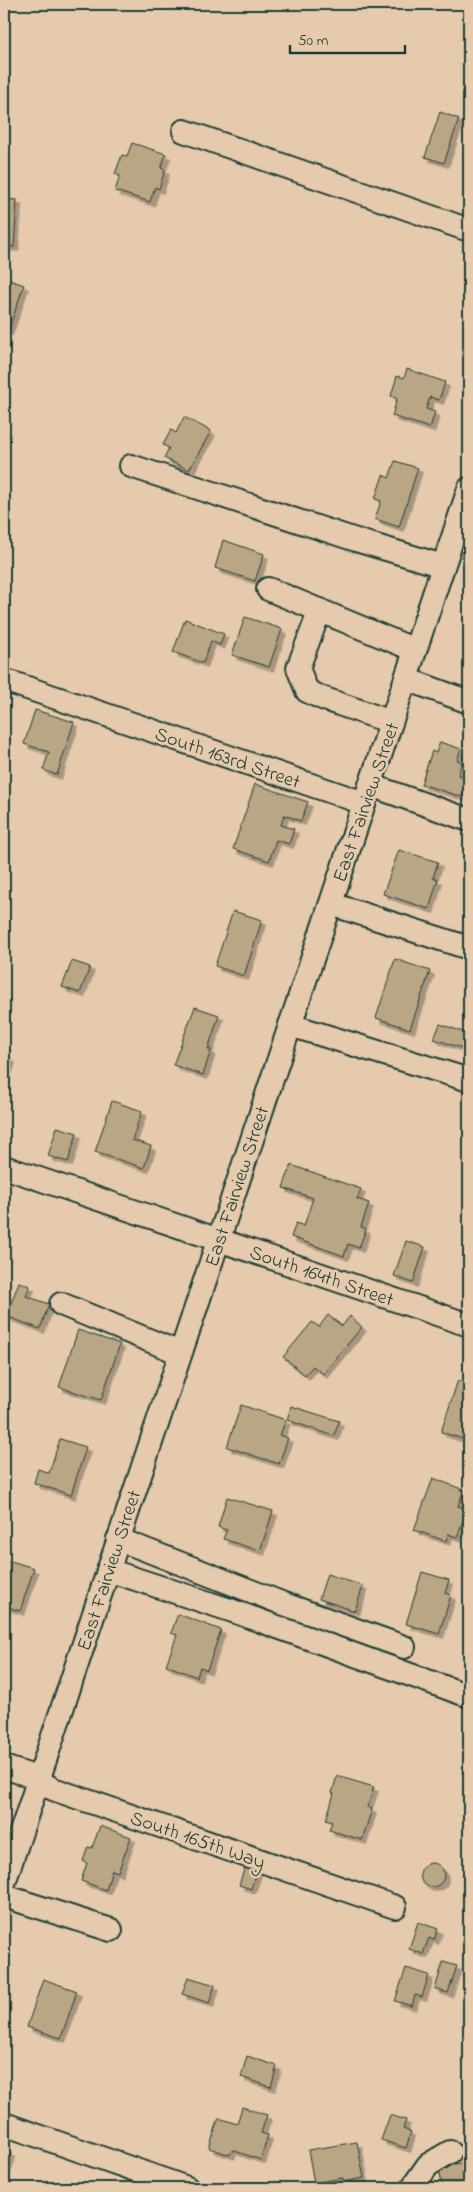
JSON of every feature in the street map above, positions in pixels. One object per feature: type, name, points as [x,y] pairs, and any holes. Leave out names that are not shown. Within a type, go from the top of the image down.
[{"type":"street","points":[[184,132],[469,230]]},
{"type":"street","points":[[130,466],[356,540],[444,566]]},
{"type":"street","name":"East Fairview Street","points":[[4,1882],[469,489]]},
{"type":"street","points":[[268,589],[416,650]]},
{"type":"street","points":[[320,610],[298,668],[307,691],[391,722]]},
{"type":"street","points":[[406,679],[469,702]]},
{"type":"street","name":"South 163rd Street","points":[[4,680],[93,710],[367,794],[469,820]]},
{"type":"street","points":[[331,904],[469,948]]},
{"type":"street","points":[[290,1024],[469,1080]]},
{"type":"street","name":"South 164th Street","points":[[4,1167],[469,1325]]},
{"type":"street","points":[[61,1304],[180,1353]]},
{"type":"street","points":[[118,1538],[275,1601],[404,1647]]},
{"type":"street","points":[[108,1570],[232,1611],[469,1696]]},
{"type":"street","name":"South 165th Way","points":[[4,1766],[38,1780],[53,1789],[395,1907]]},
{"type":"street","points":[[4,1896],[111,1930]]},
{"type":"street","points":[[4,2124],[187,2188]]},
{"type":"street","points":[[412,2188],[428,2165],[450,2152]]},
{"type":"building","points":[[440,112],[459,119],[444,163],[425,157]]},
{"type":"building","points":[[132,143],[166,154],[161,168],[165,170],[159,189],[155,187],[150,202],[115,191],[120,176],[115,174],[122,155],[127,156]]},
{"type":"building","points":[[469,180],[469,198],[464,196]]},
{"type":"building","points":[[4,199],[17,200],[14,247],[4,246]]},
{"type":"building","points":[[4,278],[24,285],[8,331],[4,330]]},
{"type":"building","points":[[407,369],[445,382],[439,400],[430,397],[426,409],[435,412],[430,428],[392,416],[397,399],[391,396],[397,376],[404,378]]},
{"type":"building","points":[[184,417],[211,431],[189,470],[164,458],[169,448],[163,445],[171,430],[176,433]]},
{"type":"building","points":[[395,461],[418,468],[399,527],[375,519],[381,501],[375,499],[383,475],[389,478]]},
{"type":"building","points":[[223,540],[264,554],[255,581],[215,568]]},
{"type":"building","points":[[245,617],[282,629],[269,667],[232,655]]},
{"type":"building","points":[[185,619],[224,634],[220,645],[211,641],[203,663],[173,652]]},
{"type":"building","points":[[35,710],[74,722],[57,775],[43,770],[49,752],[24,744]]},
{"type":"building","points":[[440,742],[461,749],[457,760],[462,762],[458,775],[469,778],[462,797],[421,784],[432,751],[436,753]]},
{"type":"building","points":[[255,784],[308,802],[301,821],[284,815],[281,825],[294,829],[289,844],[276,840],[269,861],[233,849]]},
{"type":"building","points":[[399,850],[438,862],[433,878],[438,879],[429,909],[383,894]]},
{"type":"building","points":[[233,911],[262,920],[244,976],[215,966]]},
{"type":"building","points":[[395,959],[430,971],[410,1029],[376,1018]]},
{"type":"building","points":[[72,961],[90,967],[80,993],[62,987]]},
{"type":"building","points":[[195,1007],[219,1015],[208,1049],[211,1050],[203,1075],[173,1065]]},
{"type":"building","points":[[440,1024],[469,1034],[468,1050],[434,1039]]},
{"type":"building","points":[[4,1055],[11,1058],[4,1080]]},
{"type":"building","points":[[112,1101],[142,1111],[132,1140],[151,1146],[144,1168],[95,1152]]},
{"type":"building","points":[[57,1127],[77,1133],[68,1162],[48,1156]]},
{"type":"building","points":[[291,1165],[361,1189],[357,1199],[369,1203],[361,1227],[366,1229],[359,1248],[348,1244],[344,1256],[291,1237],[296,1223],[304,1226],[313,1198],[283,1188]]},
{"type":"building","points":[[406,1241],[425,1247],[413,1283],[394,1276]]},
{"type":"building","points":[[19,1282],[30,1286],[26,1296],[49,1304],[40,1329],[6,1316]]},
{"type":"building","points":[[328,1315],[342,1326],[350,1316],[362,1327],[323,1374],[313,1366],[305,1375],[283,1357],[312,1322],[319,1327]]},
{"type":"building","points":[[78,1330],[120,1344],[101,1400],[59,1387]]},
{"type":"building","points":[[458,1380],[469,1384],[469,1441],[441,1432]]},
{"type":"building","points":[[241,1405],[286,1420],[280,1435],[288,1438],[279,1464],[227,1447]]},
{"type":"building","points":[[291,1406],[339,1421],[334,1436],[287,1420]]},
{"type":"building","points":[[60,1439],[86,1447],[71,1495],[34,1483],[38,1469],[49,1473]]},
{"type":"building","points":[[433,1478],[464,1490],[458,1506],[467,1509],[457,1537],[448,1534],[446,1541],[414,1530]]},
{"type":"building","points":[[227,1497],[273,1511],[260,1551],[223,1539],[227,1530],[218,1527]]},
{"type":"building","points":[[4,1559],[34,1568],[20,1611],[4,1606]]},
{"type":"building","points":[[422,1572],[449,1580],[445,1593],[451,1595],[439,1634],[406,1624]]},
{"type":"building","points":[[327,1574],[363,1586],[355,1611],[319,1599]]},
{"type":"building","points":[[178,1614],[221,1630],[207,1670],[200,1667],[197,1677],[166,1665],[177,1635],[171,1633]]},
{"type":"building","points":[[469,1752],[469,1776],[462,1773]]},
{"type":"building","points":[[337,1776],[374,1787],[367,1807],[372,1809],[362,1840],[329,1830],[332,1822],[326,1820]]},
{"type":"building","points":[[100,1826],[131,1837],[118,1872],[112,1870],[106,1890],[81,1881],[87,1863],[83,1861],[88,1847],[92,1848]]},
{"type":"building","points":[[247,1861],[259,1865],[251,1889],[239,1885]]},
{"type":"building","points":[[432,1863],[441,1866],[444,1875],[441,1884],[432,1887],[423,1884],[420,1875],[423,1866]]},
{"type":"building","points":[[418,1922],[438,1929],[434,1940],[429,1938],[423,1954],[409,1949]]},
{"type":"building","points":[[443,1962],[457,1966],[448,1993],[435,1989]]},
{"type":"building","points":[[406,1968],[429,1975],[422,1997],[415,1995],[412,2006],[395,2001]]},
{"type":"building","points":[[188,1977],[215,1985],[209,2003],[182,1994]]},
{"type":"building","points":[[43,1979],[77,1991],[61,2038],[27,2027]]},
{"type":"building","points":[[247,2056],[277,2066],[271,2087],[241,2077]]},
{"type":"building","points":[[242,2107],[267,2115],[261,2133],[268,2135],[261,2160],[232,2150],[230,2155],[209,2148],[219,2118],[237,2124]]},
{"type":"building","points":[[390,2115],[406,2120],[403,2129],[411,2132],[406,2148],[381,2140]]},
{"type":"building","points":[[357,2142],[364,2178],[343,2182],[343,2178],[314,2183],[308,2150]]},
{"type":"building","points":[[4,2150],[11,2153],[4,2174]]},
{"type":"building","points":[[469,2162],[469,2188],[442,2188],[439,2166]]}]
